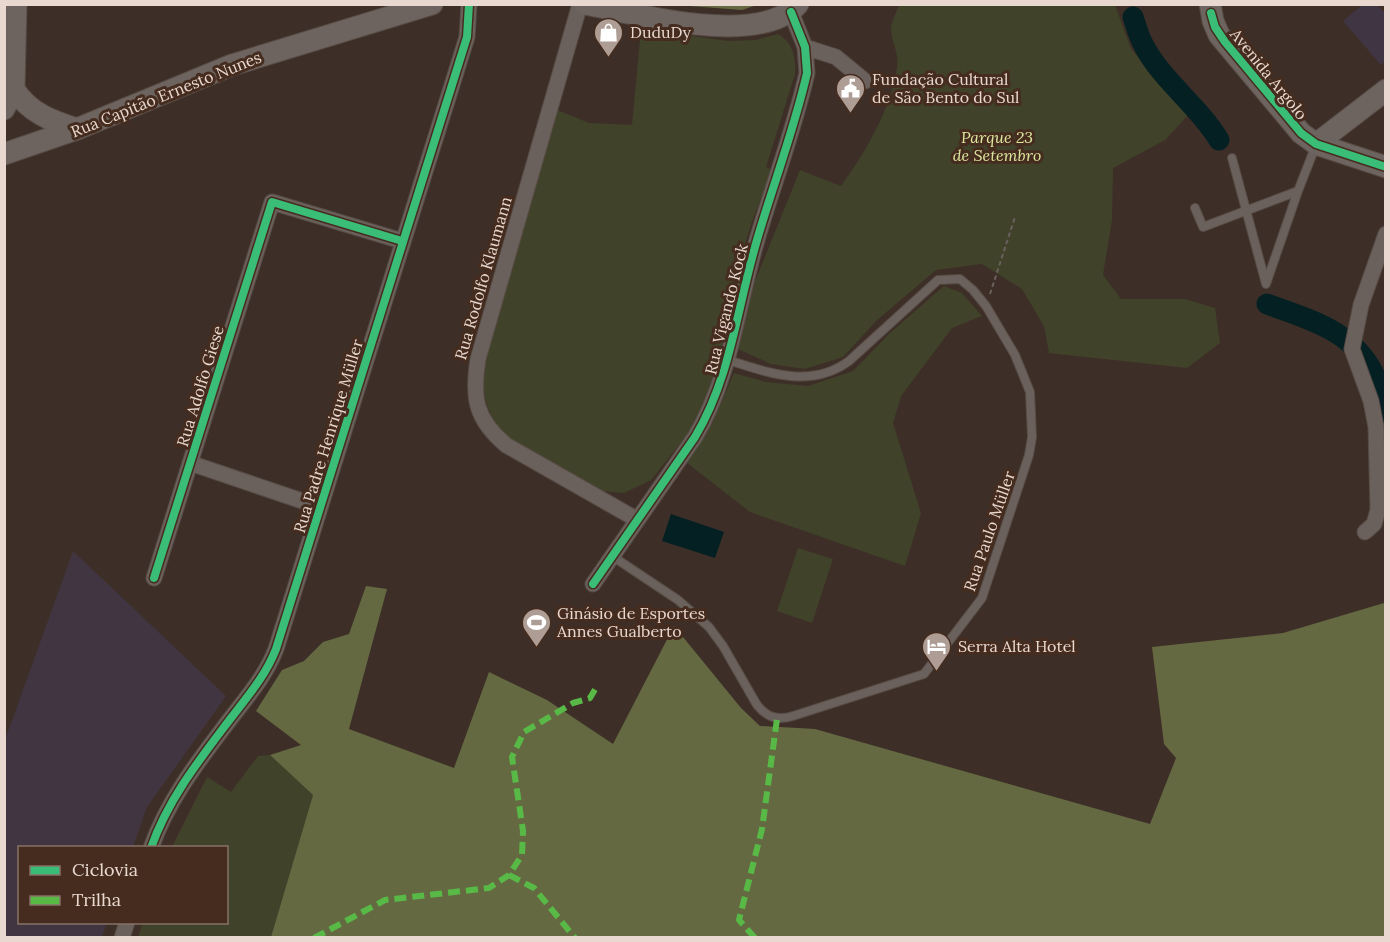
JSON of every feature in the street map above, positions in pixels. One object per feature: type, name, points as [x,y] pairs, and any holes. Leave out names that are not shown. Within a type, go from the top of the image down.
[{"type":"main road","points":[[4,110],[14,89],[16,4]]},
{"type":"main road","points":[[585,4],[734,28],[762,24],[794,8]]},
{"type":"main road","name":"Rua Capitão Ernesto Nunes","points":[[4,154],[77,129],[232,65],[426,6]]},
{"type":"main road","name":"Avenida Argolo","points":[[1214,7],[1215,27],[1290,122],[1316,144],[1386,167]]},
{"type":"main road","points":[[14,89],[21,100],[35,112],[77,129]]},
{"type":"main road","points":[[1316,144],[1386,90]]},
{"type":"street","name":"Rua Padre Henrique Müller","points":[[152,846],[163,819],[184,781],[269,667],[467,37],[469,4]]},
{"type":"street","name":"Rua Rodolfo Klaumann","points":[[580,4],[481,349],[475,392],[482,419],[490,432],[506,445],[636,519]]},
{"type":"street","name":"Rua Vigando Kock","points":[[592,584],[709,413],[728,360],[757,240],[804,87],[807,61],[794,8]]},
{"type":"street","points":[[805,46],[836,57],[866,81]]},
{"type":"street","name":"Rua Adolfo Giese","points":[[154,578],[272,202],[402,241]]},
{"type":"street","points":[[1365,532],[1374,524],[1378,510],[1376,427],[1371,401],[1353,342],[1386,234]]},
{"type":"street","points":[[190,463],[320,507]]},
{"type":"lane","points":[[1232,158],[1266,284],[1316,144]]},
{"type":"lane","points":[[1195,208],[1203,227],[1298,191]]},
{"type":"lane","name":"Rua Paulo Müller","points":[[611,556],[698,616],[723,646],[757,705],[762,711],[777,719],[924,674],[982,598],[1029,455],[1032,437],[1030,392],[1023,372],[986,306],[960,279],[938,280],[836,370],[812,377],[782,376],[728,360]]},
{"type":"path","points":[[986,306],[1016,217]]},
{"type":"shaded area","points":[[1362,5],[1377,5],[1385,13],[1385,61],[1381,65],[1343,21]]},
{"type":"shaded area","points":[[73,551],[226,696],[147,807],[133,846],[18,846],[18,924],[107,924],[102,937],[5,937],[5,740]]},
{"type":"green space","points":[[676,5],[757,5],[742,10]]},
{"type":"green space","name":"Parque 23 de Setembro","points":[[899,5],[1115,5],[1131,49],[1190,113],[1165,140],[1113,168],[1112,220],[1103,275],[1121,299],[1185,299],[1215,308],[1220,343],[1187,368],[1049,353],[1044,326],[1022,289],[982,264],[936,270],[876,321],[843,357],[805,369],[771,364],[738,349],[754,284],[800,170],[841,186],[860,159],[876,130],[889,100],[897,68],[897,54],[891,28]]},
{"type":"green space","points":[[641,29],[728,41],[755,40],[778,34],[790,46],[795,62],[795,74],[766,167],[772,170],[751,224],[731,291],[726,332],[712,398],[699,420],[651,480],[624,493],[601,491],[503,434],[488,408],[483,370],[557,110],[589,123],[632,125]]},
{"type":"green space","points":[[944,286],[962,293],[982,316],[952,328],[901,396],[893,423],[921,513],[905,566],[750,512],[686,462],[713,422],[734,373],[766,382],[808,386],[853,371],[890,333]]},
{"type":"green space","points":[[798,548],[833,559],[812,623],[777,611]]},
{"type":"green space","points":[[366,586],[387,589],[349,729],[454,768],[489,672],[547,700],[613,744],[674,626],[741,708],[760,726],[815,729],[1150,824],[1176,758],[1164,744],[1152,647],[1283,633],[1384,603],[1385,937],[271,937],[313,795],[270,755],[301,745],[256,711],[282,670],[304,661],[323,642],[349,634]]},
{"type":"green space","points":[[270,755],[313,795],[271,937],[138,938],[142,924],[228,924],[228,846],[172,846],[207,777],[231,792],[258,756]]},
{"type":"water","points":[[671,514],[724,532],[715,558],[662,541]]},
{"type":"waterway","points":[[1133,17],[1141,41],[1151,57],[1169,81],[1201,115],[1219,140]]},
{"type":"waterway","points":[[1267,304],[1329,329],[1342,337],[1366,360],[1377,382],[1386,434]]},
{"type":"marked path","points":[[314,938],[385,900],[489,888],[509,875],[522,855],[523,831],[512,757],[524,732],[573,703],[590,698],[597,686]]},
{"type":"marked path","points":[[755,938],[739,920],[762,829],[777,719]]},
{"type":"marked path","points":[[509,875],[534,888],[575,938]]},
{"type":"cycle path","points":[[152,846],[166,813],[186,780],[256,685],[276,649],[467,37],[469,4]]},
{"type":"cycle path","points":[[593,584],[695,437],[717,390],[732,341],[757,240],[807,73],[805,47],[791,12]]},
{"type":"cycle path","points":[[1211,13],[1215,27],[1225,42],[1301,133],[1316,144],[1386,167]]},
{"type":"cycle path","points":[[154,578],[272,202],[402,241]]},
{"type":"place","name":"DuduDy","points":[[609,58]]},
{"type":"place","name":"Fundação Cultural de São Bento do Sul","points":[[851,114]]},
{"type":"place","name":"Ginásio de Esportes Annes Gualberto","points":[[536,648]]},
{"type":"place","name":"Serra Alta Hotel","points":[[937,672]]}]
